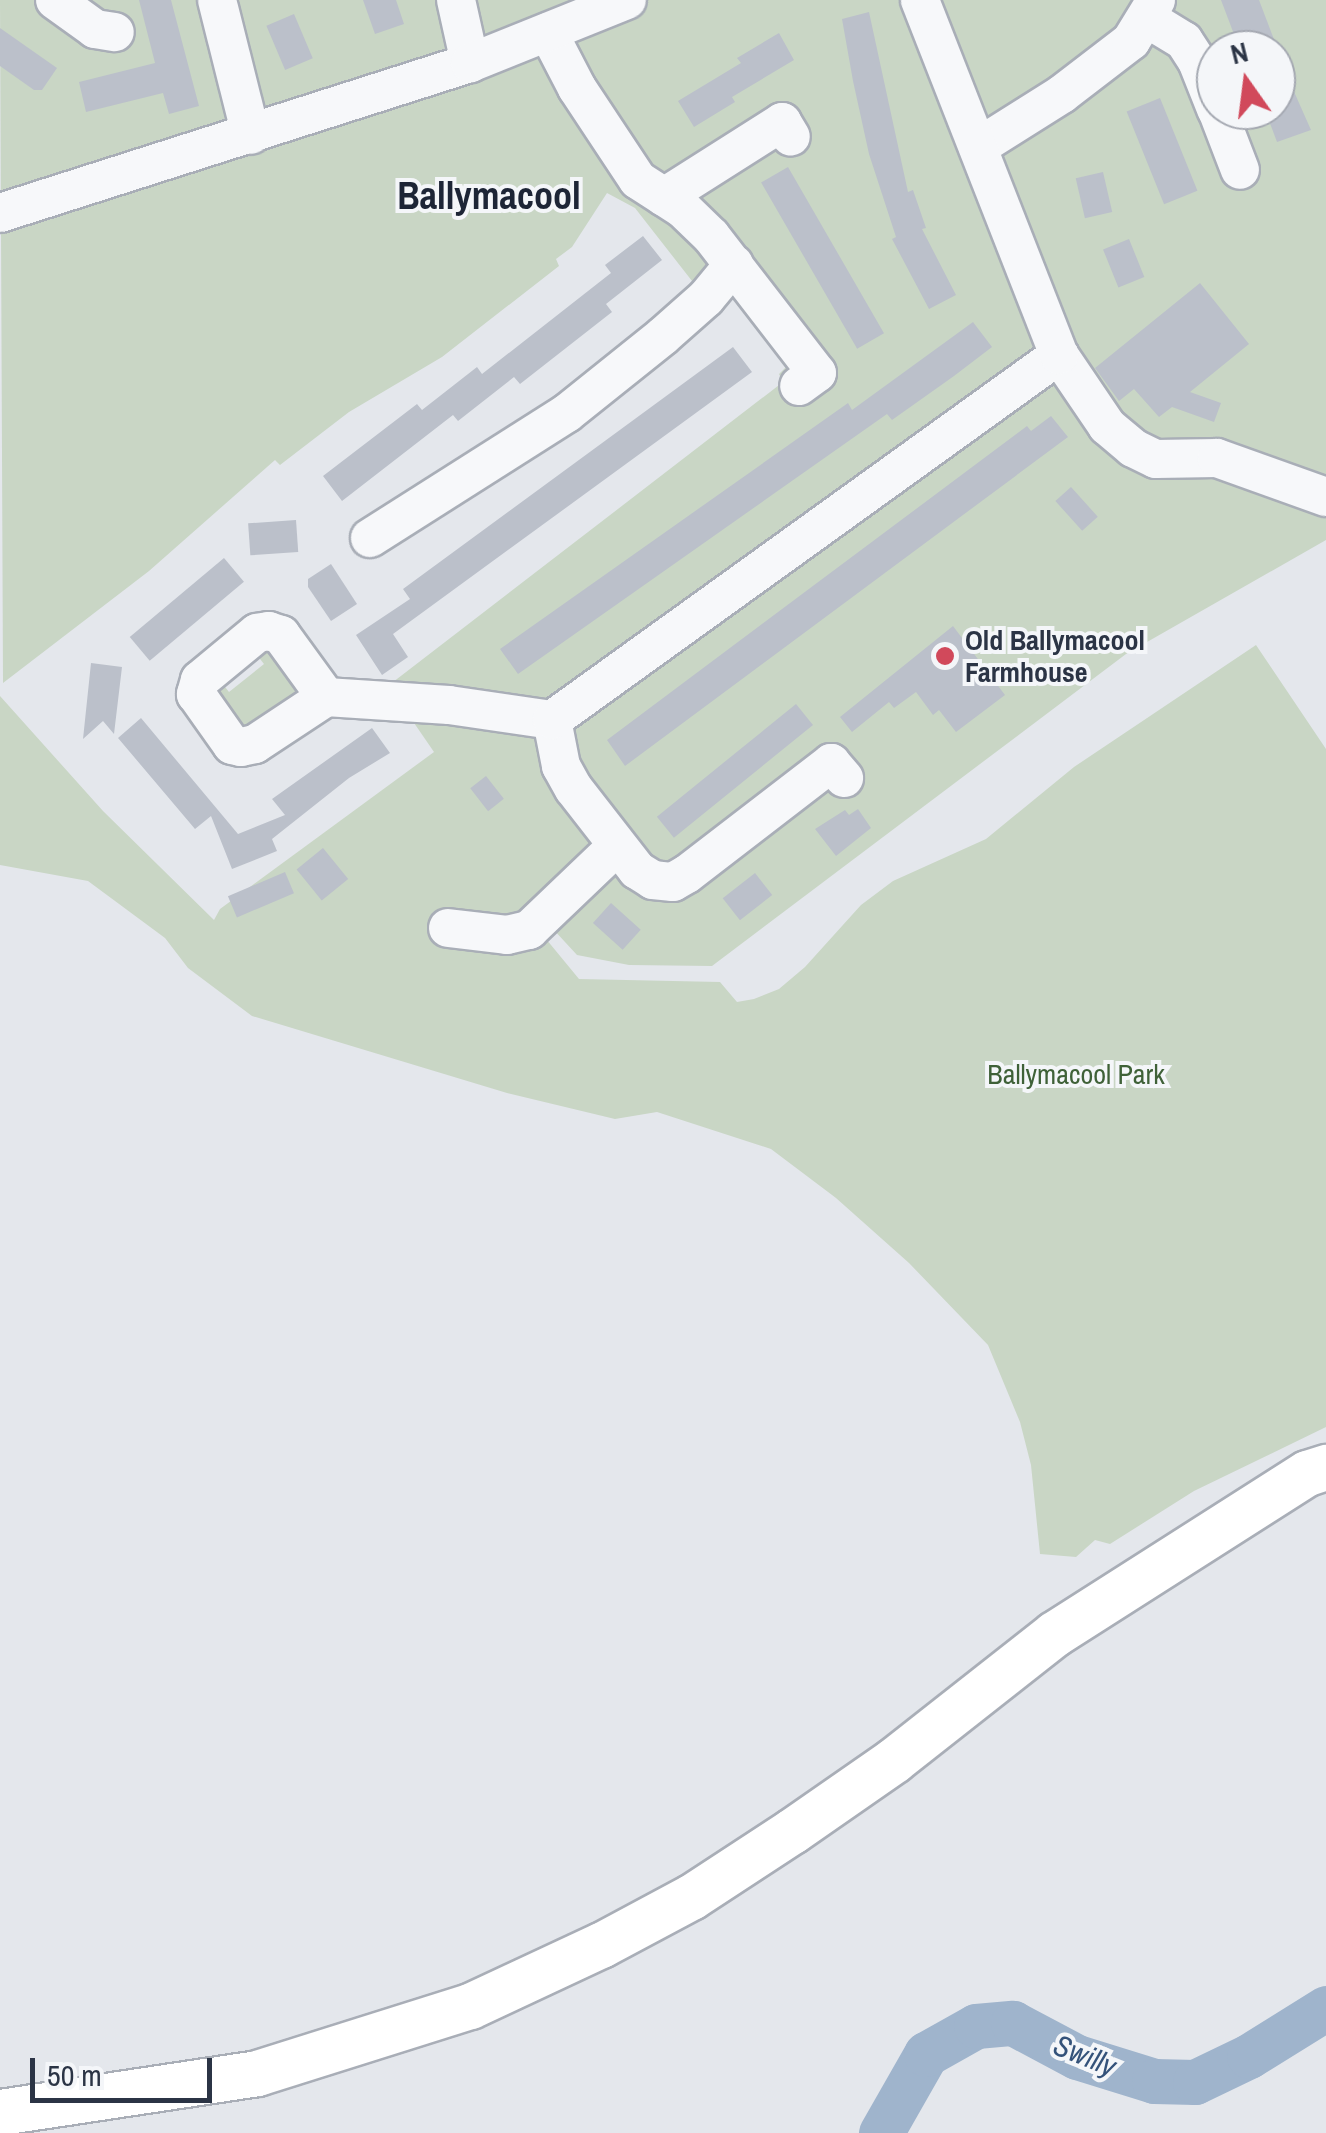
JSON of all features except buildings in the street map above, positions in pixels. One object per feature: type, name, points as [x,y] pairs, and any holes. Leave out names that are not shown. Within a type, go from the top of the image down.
[{"type":"main road","points":[[0,2112],[257,2072],[470,2006],[600,1945],[690,1897],[792,1831],[894,1760],[1054,1634],[1307,1473],[1326,1466]]},
{"type":"street","points":[[55,0],[94,30],[115,32]]},
{"type":"street","points":[[216,0],[252,134]]},
{"type":"street","points":[[456,0],[470,63]]},
{"type":"street","points":[[0,213],[470,63],[627,0]]},
{"type":"street","points":[[920,0],[1059,356],[1108,426],[1133,448],[1156,459],[1217,458],[1326,497]]},
{"type":"street","points":[[978,147],[1062,94],[1132,41],[1152,10],[1196,57]]},
{"type":"street","points":[[548,32],[576,88],[638,180],[711,236],[817,373],[798,386]]},
{"type":"street","points":[[664,197],[782,122],[791,136]]},
{"type":"street","points":[[1225,130],[1241,169]]},
{"type":"street","points":[[370,538],[567,413],[674,326],[734,264]]},
{"type":"street","points":[[326,697],[449,706],[552,720],[1059,356]]},
{"type":"street","points":[[552,720],[561,766],[617,846],[637,870],[653,880],[673,882],[831,763],[844,778]]},
{"type":"street","points":[[448,928],[506,934],[528,930],[617,846]]},
{"type":"green space","name":"Ballymacool Park","points":[[0,0],[1326,0],[1326,540],[1126,654],[712,966],[629,965],[577,955],[553,929],[537,928],[579,979],[720,982],[737,1002],[754,999],[779,989],[805,967],[861,905],[893,881],[986,839],[1074,767],[1256,645],[1326,749],[1326,1427],[1194,1491],[1110,1544],[1095,1540],[1076,1557],[1040,1554],[1031,1465],[1020,1422],[988,1345],[909,1263],[836,1198],[771,1149],[657,1112],[615,1119],[507,1093],[252,1016],[188,968],[165,938],[88,881],[0,865],[0,696],[103,811],[214,920],[220,909],[434,752],[412,720],[371,699],[783,382],[779,374],[791,362],[735,292],[717,313],[635,208],[607,193],[572,247],[556,259],[559,266],[442,357],[349,412],[280,465],[275,460],[149,571],[3,683]]},
{"type":"green space","points":[[275,647],[301,695],[247,733],[209,689],[218,678],[229,692],[264,664],[253,650]]},
{"type":"waterway","name":"Swilly","points":[[881,2133],[926,2054],[976,2026],[1013,2023],[1077,2057],[1154,2081],[1195,2082],[1249,2056],[1326,2008]]},
{"type":"place","name":"Old Ballymacool Farmhouse","points":[[945,656]]},
{"type":"district","name":"Ballymacool","points":[[489,196]]}]
